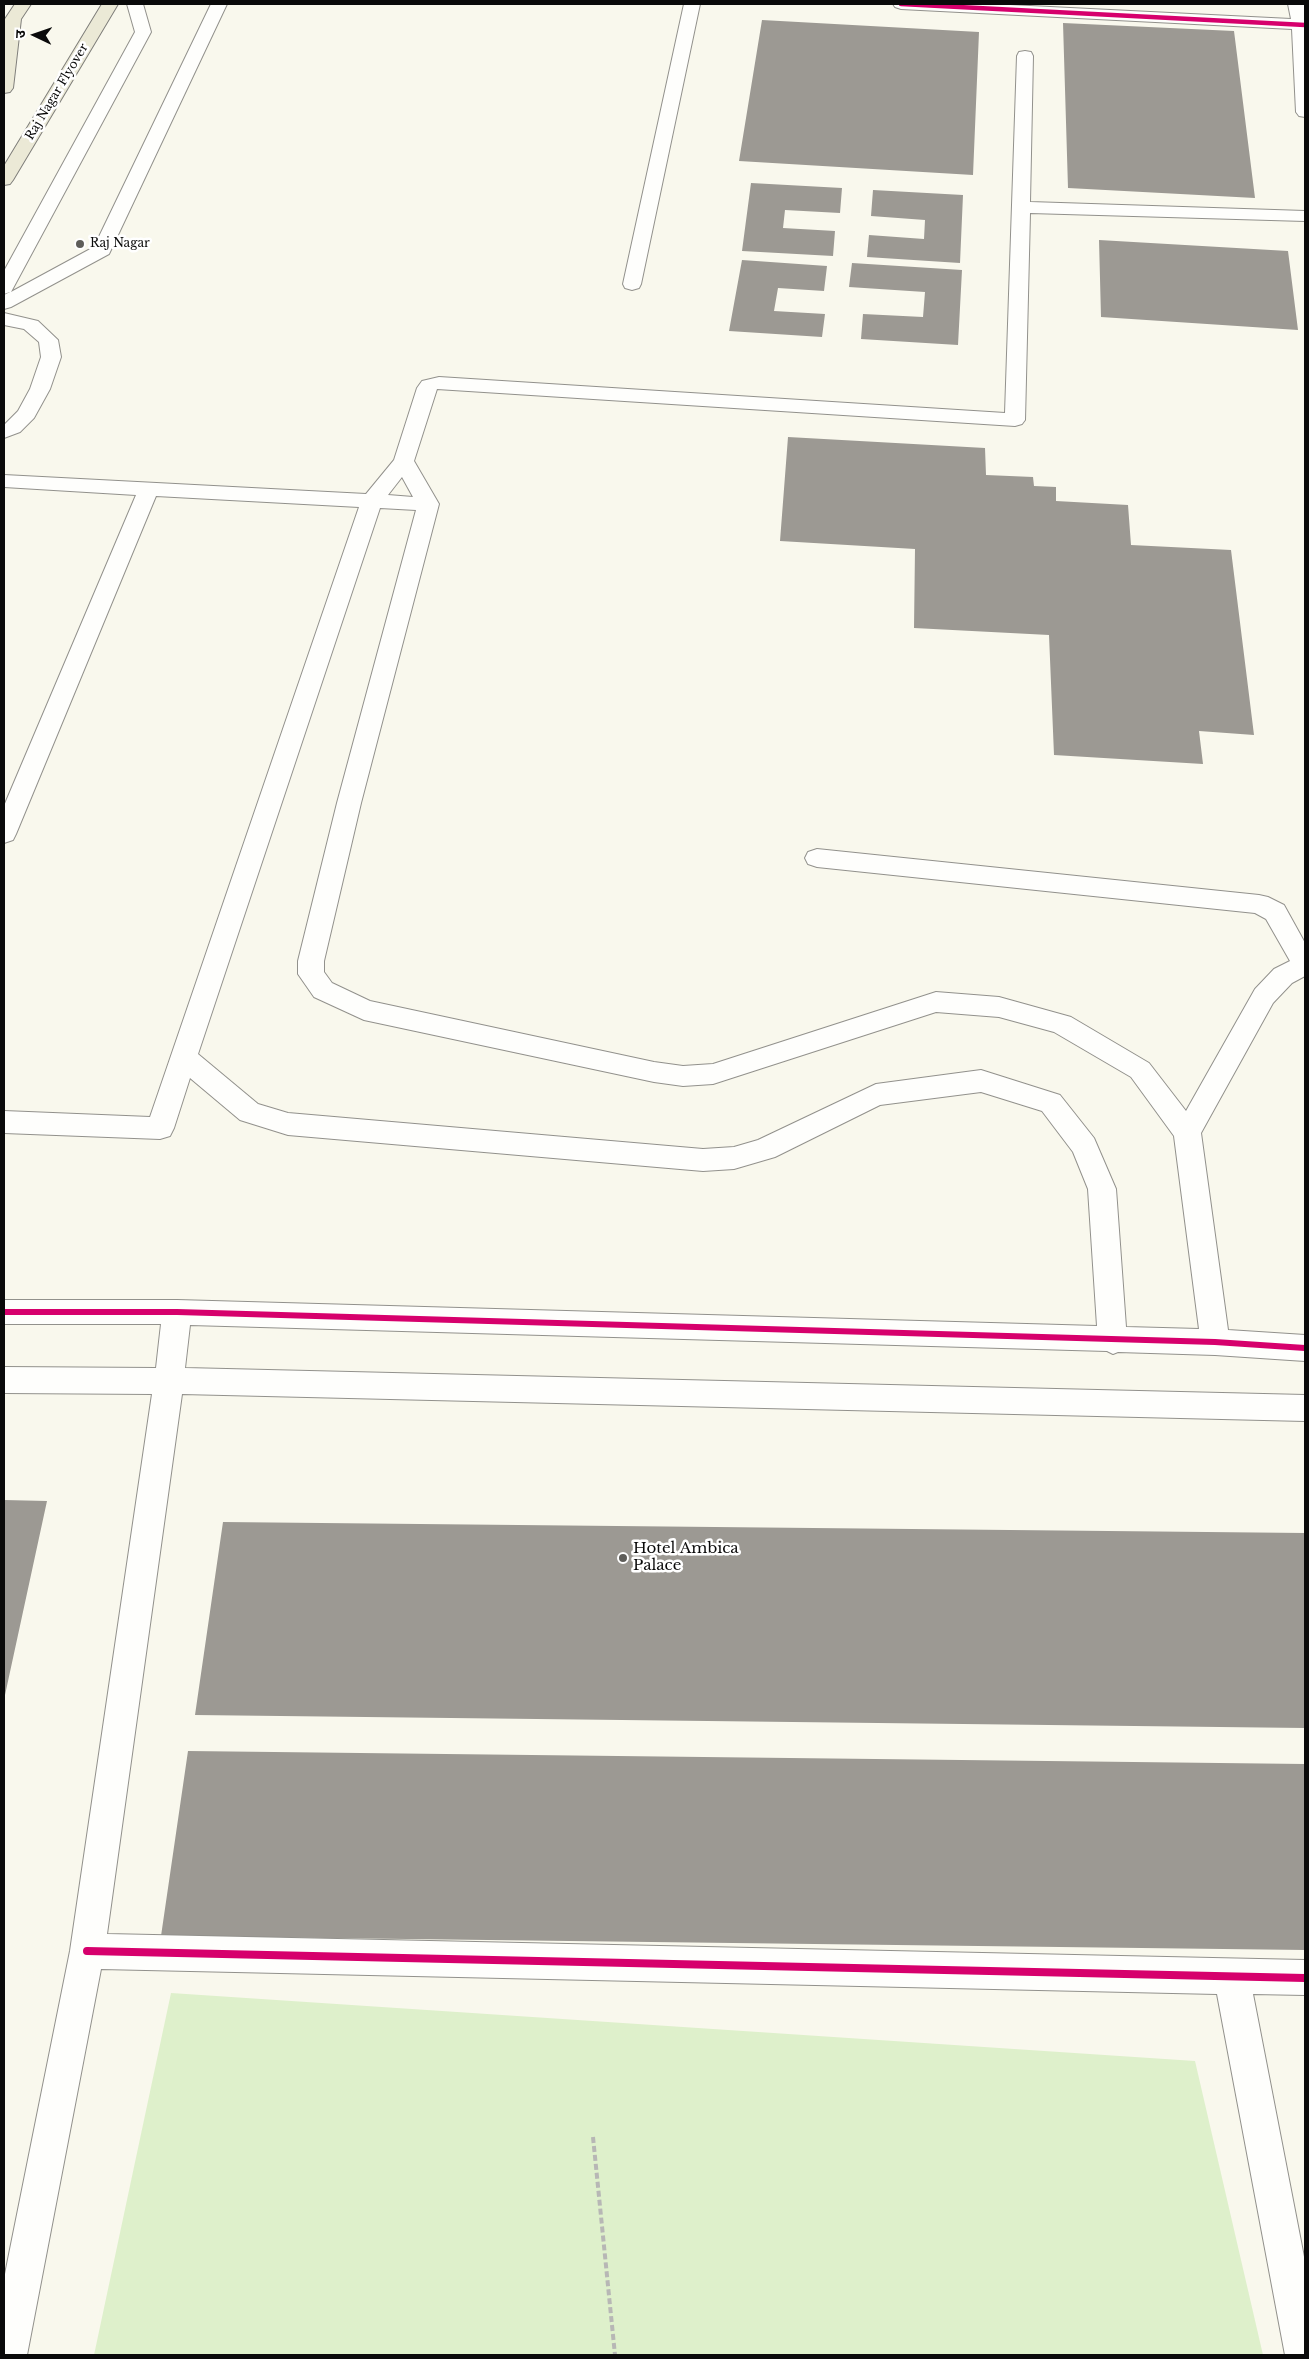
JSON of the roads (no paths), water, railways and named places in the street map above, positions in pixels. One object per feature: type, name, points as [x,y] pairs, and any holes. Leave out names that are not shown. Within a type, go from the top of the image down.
[{"type":"main road","points":[[4,87],[8,22],[23,4]]},
{"type":"main road","name":"Raj Nagar Flyover","points":[[4,180],[110,4]]},
{"type":"street","points":[[4,288],[143,32],[135,4]]},
{"type":"street","points":[[4,303],[102,250],[220,4]]},
{"type":"street","points":[[632,284],[692,4]]},
{"type":"street","points":[[901,4],[1302,25]]},
{"type":"street","points":[[1296,4],[1302,25],[1305,112]]},
{"type":"street","points":[[4,1122],[160,1128],[371,502],[404,461],[427,388],[439,383],[1016,420],[1025,56]]},
{"type":"street","points":[[1022,207],[1305,216]]},
{"type":"street","points":[[4,319],[31,325],[48,340],[51,357],[40,389],[27,414],[13,428],[4,432]]},
{"type":"street","points":[[404,461],[428,504],[349,803],[311,961],[312,974],[322,990],[364,1010],[654,1072],[682,1076],[713,1074],[936,1002],[998,1007],[1062,1024],[1140,1070],[1187,1133],[1215,1342]]},
{"type":"street","points":[[4,482],[428,504]]},
{"type":"street","points":[[4,834],[148,490]]},
{"type":"street","points":[[817,858],[1259,904],[1275,912],[1305,965],[1283,976],[1264,996],[1187,1133]]},
{"type":"street","points":[[184,1058],[249,1112],[288,1124],[703,1160],[734,1158],[765,1149],[876,1095],[980,1081],[1052,1103],[1084,1146],[1102,1189],[1113,1341]]},
{"type":"street","points":[[4,1312],[177,1312],[1113,1341],[1215,1342],[1305,1348]]},
{"type":"street","points":[[8,2355],[88,1951],[169,1381],[177,1312]]},
{"type":"street","points":[[4,1380],[169,1381],[1305,1408]]},
{"type":"street","points":[[88,1951],[1232,1978],[1305,1978]]},
{"type":"street","points":[[1232,1978],[1304,2355]]},
{"type":"place","name":"Raj Nagar","points":[[80,244]]},
{"type":"place","name":"Hotel Ambica Palace","points":[[623,1558]]}]
